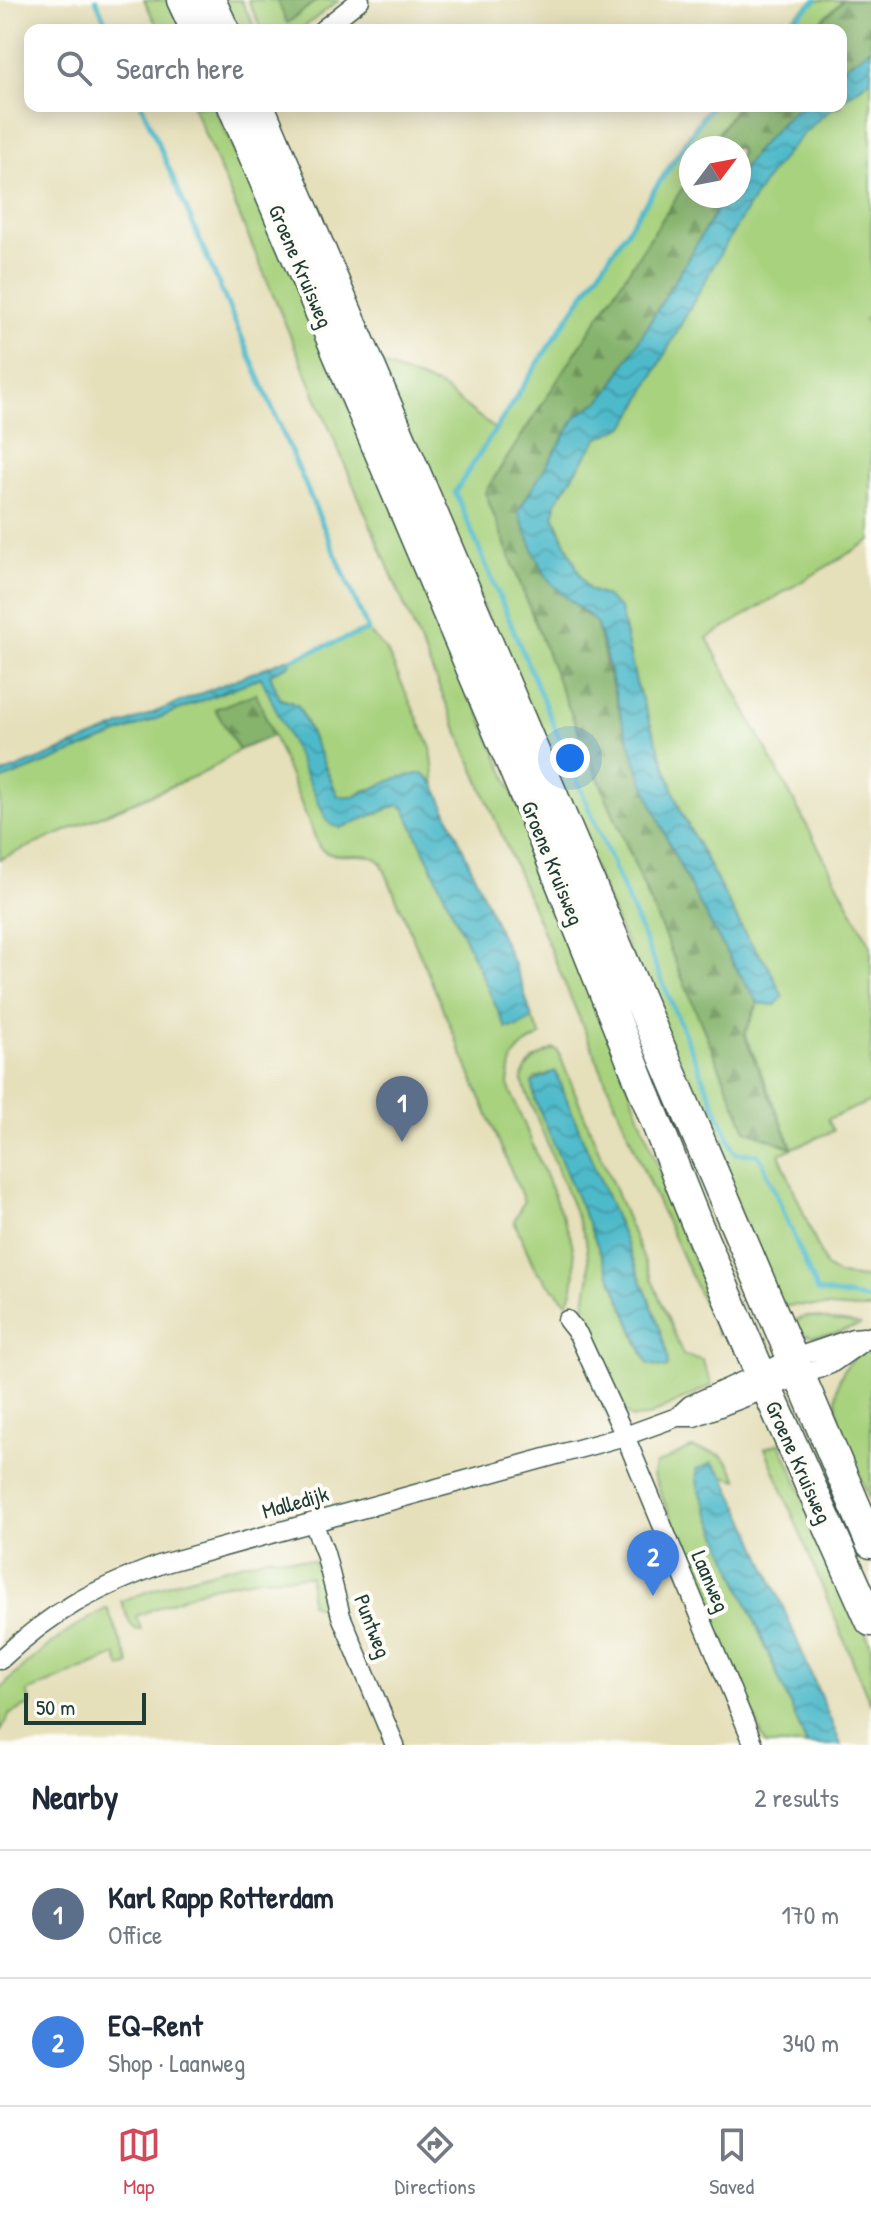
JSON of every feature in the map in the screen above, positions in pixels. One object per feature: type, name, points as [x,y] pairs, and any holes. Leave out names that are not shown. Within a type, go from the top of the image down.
[{"type":"main road","points":[[182,0],[193,24]]},
{"type":"main road","points":[[210,0],[221,24]]},
{"type":"main road","name":"Groene Kruisweg","points":[[236,112],[539,828],[696,1222],[763,1381],[871,1621]]},
{"type":"main road","name":"Groene Kruisweg","points":[[262,112],[871,1543]]},
{"type":"street","points":[[330,24],[360,0]]},
{"type":"street","points":[[567,1320],[578,1334],[625,1436]]},
{"type":"street","name":"Malledijk","points":[[0,1660],[59,1611],[104,1586],[162,1564],[625,1436],[677,1417],[694,1417],[853,1338],[871,1336]]},
{"type":"street","name":"Laanweg","points":[[625,1436],[754,1745]]},
{"type":"street","name":"Puntweg","points":[[313,1522],[325,1553],[341,1616],[395,1745]]},
{"type":"green space","points":[[144,0],[170,0],[180,24],[156,24]]},
{"type":"green space","points":[[220,0],[241,0],[253,24],[232,24]]},
{"type":"green space","points":[[248,0],[277,0],[288,23],[317,0],[339,0],[308,24],[259,24]]},
{"type":"green space","points":[[277,0],[317,0],[287,23]]},
{"type":"green space","points":[[814,0],[843,0],[818,24],[784,24]]},
{"type":"green space","points":[[843,0],[871,0],[871,48],[847,65],[847,24],[818,24]]},
{"type":"green space","points":[[871,79],[871,313],[865,320],[871,330],[871,540],[707,638],[871,946],[871,1101],[828,1119],[833,1131],[779,1154],[826,1267],[839,1275],[871,1279],[871,1309],[800,1305],[780,1307],[380,364],[441,387],[495,429],[679,150],[679,193],[485,492],[560,687],[746,1130],[792,1147],[745,1034],[758,1003],[775,1005],[769,967],[747,938],[682,814],[636,683],[620,609],[605,596],[589,590],[554,516],[556,502],[597,438],[625,426],[632,416],[726,242],[789,148],[817,117],[828,112],[847,112],[847,97]]},
{"type":"green space","points":[[196,112],[217,112],[241,164],[256,185],[584,961],[676,1218],[724,1332],[718,1335],[653,1192]]},
{"type":"green space","points":[[704,112],[733,112],[716,136],[688,136]]},
{"type":"green space","points":[[733,112],[792,112],[751,158],[751,136],[717,136]]},
{"type":"green space","points":[[679,193],[679,208],[718,208],[609,391],[577,416],[519,511],[580,611],[596,621],[623,722],[660,820],[705,914],[758,1003],[745,1034],[792,1148],[746,1130],[560,687],[485,492]]},
{"type":"green space","points":[[366,629],[387,651],[431,748],[435,785],[430,779],[366,790],[353,797],[338,796],[302,713],[291,702],[280,699],[269,674],[290,664],[292,659]]},
{"type":"green space","points":[[261,677],[340,828],[398,805],[407,810],[518,1027],[532,1018],[541,1036],[516,1054],[510,1067],[508,1085],[570,1235],[575,1269],[567,1303],[535,1269],[514,1221],[524,1201],[382,864],[368,856],[333,855],[319,847],[256,694],[215,709],[239,750],[207,771],[0,859],[0,781]]},
{"type":"green space","points":[[256,693],[273,736],[239,750],[215,709]]},
{"type":"green space","points":[[554,1049],[558,1051],[683,1355],[702,1360],[712,1385],[647,1417],[632,1418],[621,1409],[582,1317],[590,1275],[586,1240],[522,1081],[529,1065],[537,1057]],"holes":[[[555,1072],[656,1316],[665,1368],[648,1364],[638,1344],[535,1078]]]},
{"type":"green space","points":[[807,1316],[861,1325],[833,1334],[813,1336],[796,1330],[789,1323]]},
{"type":"green space","points":[[871,1347],[871,1502],[845,1440],[836,1397],[840,1378],[851,1361]]},
{"type":"green space","points":[[780,1443],[871,1645],[871,1705],[765,1448]]},
{"type":"green space","points":[[691,1448],[720,1455],[729,1463],[738,1480],[724,1476],[712,1463],[698,1487],[807,1745],[766,1745],[653,1475],[655,1465]]},
{"type":"green space","points":[[270,1556],[314,1561],[330,1615],[310,1603],[310,1576],[261,1578],[209,1587],[136,1616],[141,1629],[137,1630],[131,1625],[121,1601],[178,1581]]},
{"type":"green space","points":[[107,1608],[130,1664],[121,1668],[116,1655],[27,1692],[31,1704],[10,1714],[0,1733],[0,1690],[50,1644]]},
{"type":"water","points":[[871,48],[871,79],[847,97],[847,65]]},
{"type":"water","points":[[792,112],[828,112],[787,152],[751,203],[751,158]]},
{"type":"water","points":[[718,208],[748,208],[632,416],[625,426],[597,439],[556,502],[554,517],[589,590],[605,596],[620,609],[636,683],[682,814],[747,938],[769,967],[783,997],[775,1005],[758,1003],[700,905],[666,836],[637,765],[596,623],[546,576],[518,511],[577,416],[609,391]]},
{"type":"water","points":[[292,659],[290,664],[270,674],[280,699],[298,705],[338,796],[353,797],[397,778],[423,773],[435,785],[520,979],[532,1018],[518,1027],[506,1028],[404,807],[398,805],[340,828],[326,819],[261,677],[0,781],[0,775]]},
{"type":"water","points":[[555,1071],[656,1316],[667,1353],[666,1368],[648,1364],[535,1100],[532,1082]]},
{"type":"water","points":[[712,1463],[724,1476],[751,1531],[841,1745],[807,1745],[698,1487],[696,1470]]},
{"type":"waterway","points":[[96,0],[106,24]]},
{"type":"waterway","points":[[789,24],[816,0]]},
{"type":"waterway","points":[[145,112],[368,630],[292,659]]},
{"type":"waterway","points":[[707,112],[455,492],[735,1153],[757,1154],[762,1161],[817,1291],[871,1300]]},
{"type":"place","name":"Karl Rapp Rotterdam","points":[[402,1142]]},
{"type":"place","name":"EQ-Rent","points":[[653,1596]]}]
